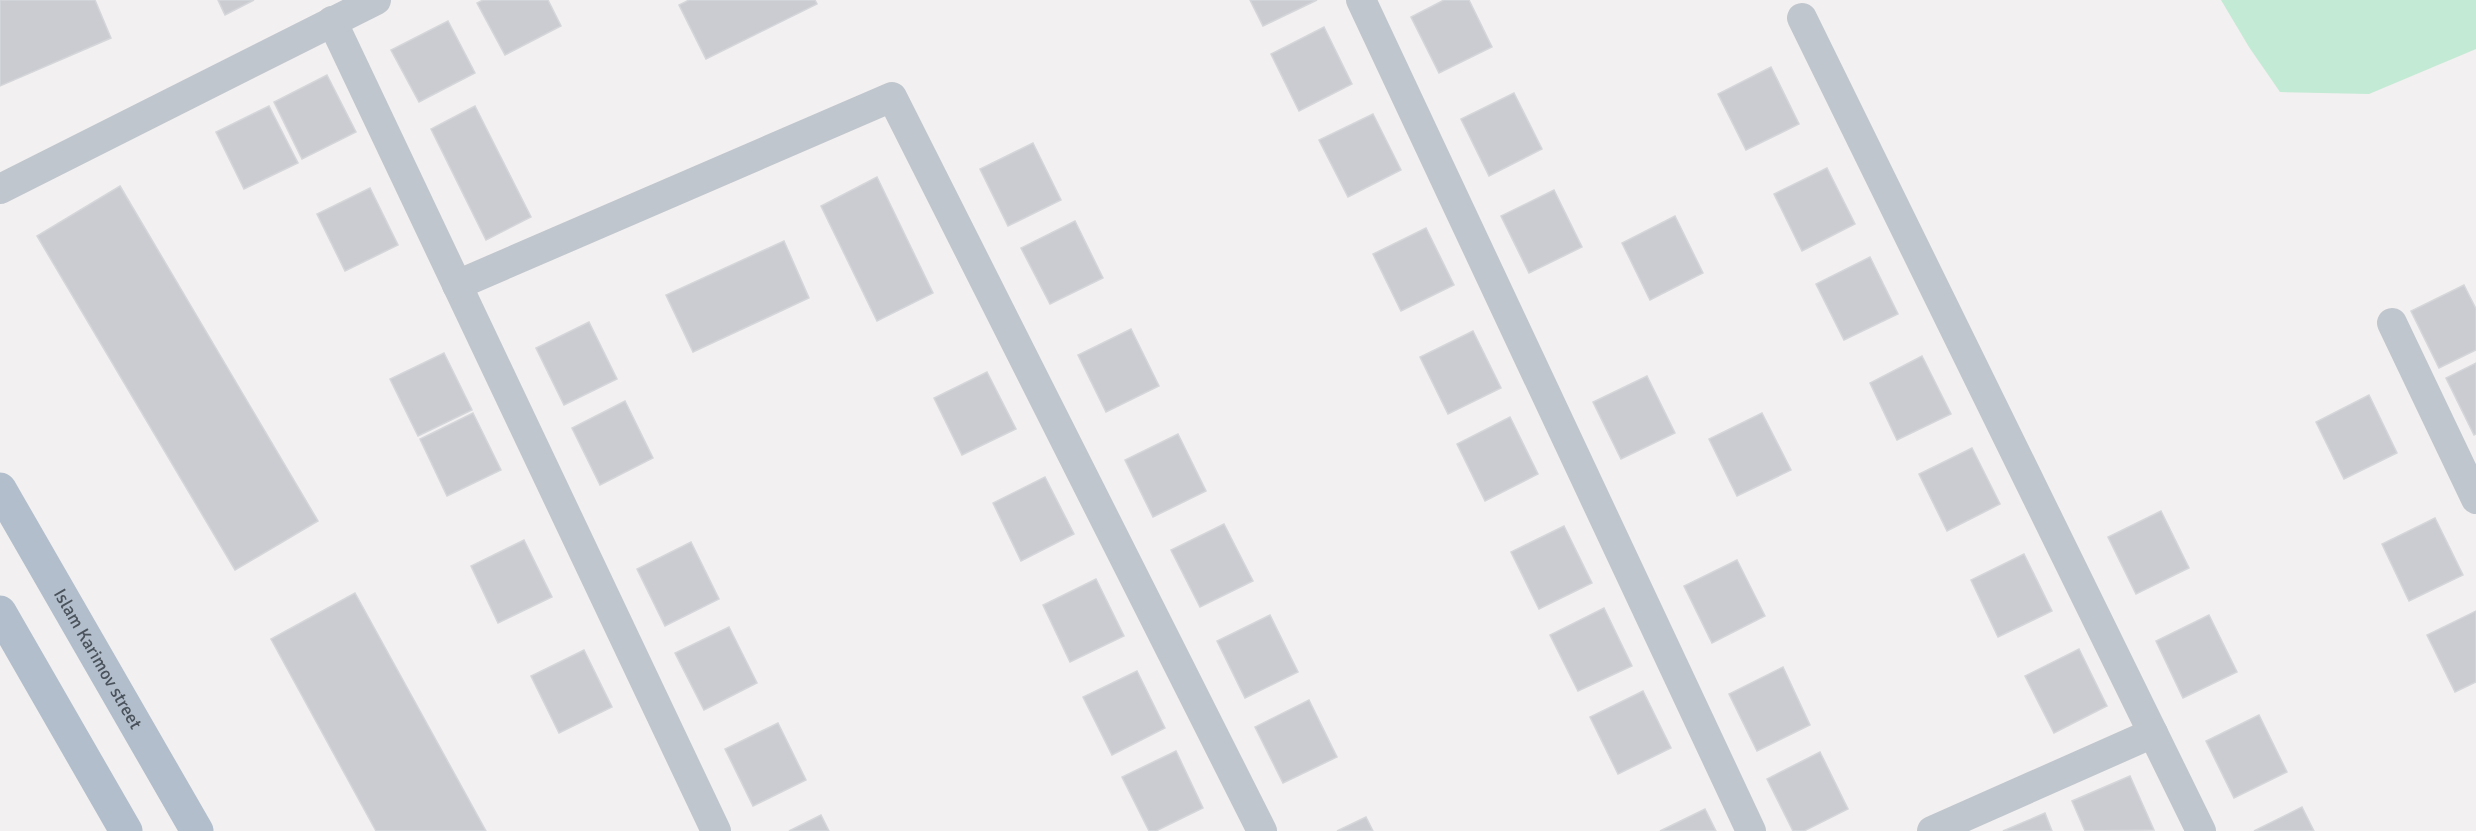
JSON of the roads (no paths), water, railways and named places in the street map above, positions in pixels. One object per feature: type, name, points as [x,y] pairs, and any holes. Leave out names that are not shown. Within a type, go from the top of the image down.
[{"type":"main road","name":"Islam Karimov street","points":[[0,489],[196,831]]},
{"type":"main road","points":[[0,612],[126,831]]},
{"type":"street","points":[[0,189],[376,0]]},
{"type":"street","points":[[1361,0],[1751,831]]},
{"type":"street","points":[[1802,18],[2201,831]]},
{"type":"street","points":[[332,21],[716,831]]},
{"type":"street","points":[[457,285],[891,97],[1262,831]]},
{"type":"street","points":[[2392,323],[2476,499]]},
{"type":"street","points":[[1932,831],[2153,734]]}]
